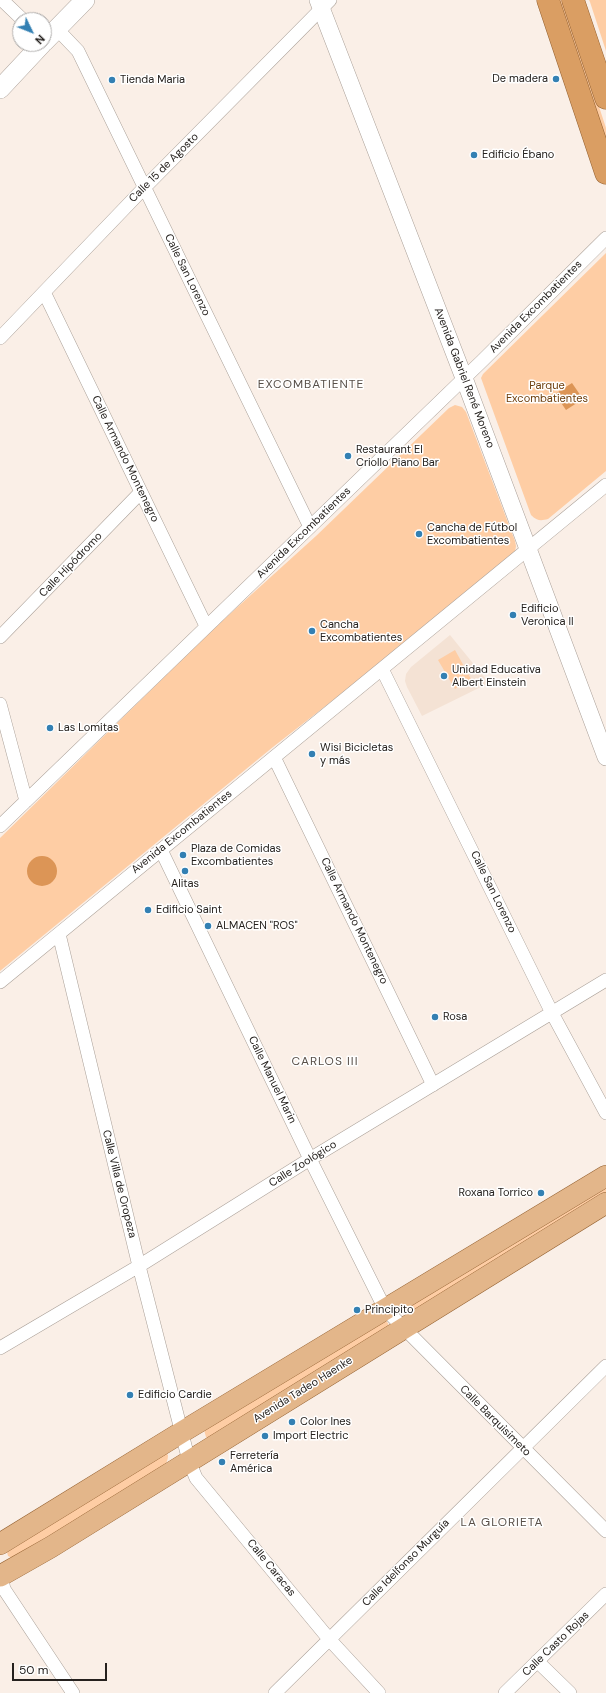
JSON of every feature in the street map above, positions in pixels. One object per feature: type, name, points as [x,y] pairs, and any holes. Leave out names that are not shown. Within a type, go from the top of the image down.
[{"type":"highway","points":[[548,0],[606,173]]},
{"type":"highway","points":[[573,0],[606,98]]},
{"type":"main road","points":[[52,33],[84,0]]},
{"type":"main road","points":[[0,89],[34,52]]},
{"type":"main road","points":[[0,1544],[182,1432],[606,1176]]},
{"type":"main road","name":"Avenida Tadeo Haenke","points":[[0,1575],[189,1461],[606,1203]]},
{"type":"street","points":[[2,0],[15,12]]},
{"type":"street","name":"Calle 15 de Agosto","points":[[0,338],[323,3]]},
{"type":"street","name":"Avenida Gabriel René Moreno","points":[[323,3],[606,757]]},
{"type":"street","name":"Calle San Lorenzo","points":[[52,41],[78,51],[310,527]]},
{"type":"street","name":"Avenida Excombatientes","points":[[0,826],[464,378],[606,238]]},
{"type":"street","name":"Calle Armando Montenegro","points":[[44,292],[206,626]]},
{"type":"street","name":"Avenida Excombatientes","points":[[0,982],[529,550],[606,485]]},
{"type":"street","name":"Calle Hipódromo","points":[[0,637],[141,492]]},
{"type":"street","name":"Calle San Lorenzo","points":[[382,669],[552,1013],[606,1113]]},
{"type":"street","points":[[0,704],[26,801]]},
{"type":"street","name":"Calle Armando Montenegro","points":[[274,758],[433,1085]]},
{"type":"street","name":"Calle Manuel Marin","points":[[161,850],[310,1159],[385,1309]]},
{"type":"street","name":"Calle Villa de Oropeza","points":[[59,934],[139,1266],[182,1432]]},
{"type":"street","name":"Calle Zoológico","points":[[0,1348],[139,1266],[310,1159],[606,980]]},
{"type":"street","name":"Calle Barquisimeto","points":[[385,1309],[606,1531]]},
{"type":"street","name":"Calle Idelfonso Murguía","points":[[275,1693],[606,1366]]},
{"type":"street","name":"Calle Caracas","points":[[182,1432],[189,1461],[196,1478],[329,1639],[379,1693]]},
{"type":"street","points":[[0,1575],[4,1589],[73,1693]]},
{"type":"street","name":"Calle Casto Rojas","points":[[505,1693],[606,1594]]},
{"type":"street","points":[[538,1661],[570,1693]]},
{"type":"shaded area","points":[[572,383],[583,399],[566,410],[555,394]]},
{"type":"shaded area","name":"Unidad Educativa Albert Einstein","points":[[450,635],[489,683],[422,716],[407,687],[405,681],[406,674],[411,667]]},
{"type":"shaded area","points":[[42,856],[53,860],[57,871],[53,882],[42,886],[31,882],[27,871],[31,860]]},
{"type":"green space","points":[[558,0],[564,0],[606,128],[606,144]]},
{"type":"green space","points":[[589,0],[606,0],[606,51],[590,2]]},
{"type":"green space","name":"Parque Excombatientes","points":[[606,253],[606,471],[548,519],[539,520],[531,515],[481,378],[483,374]]},
{"type":"green space","points":[[455,405],[462,407],[466,412],[515,541],[515,552],[346,690],[273,747],[0,971],[0,838],[210,632],[316,536],[449,408]]},
{"type":"green space","points":[[455,650],[471,679],[455,689],[438,660]]},
{"type":"green space","points":[[606,1186],[606,1193],[409,1313],[406,1314],[403,1311],[404,1309]]},
{"type":"green space","points":[[385,1320],[389,1327],[208,1439],[206,1437],[204,1430]]},
{"type":"green space","points":[[166,1453],[168,1455],[168,1459],[162,1468],[12,1558],[8,1556],[7,1552]]},
{"type":"place","name":"De madera","points":[[556,79]]},
{"type":"place","name":"Tienda Maria","points":[[112,80]]},
{"type":"place","name":"Edificio Ébano","points":[[474,155]]},
{"type":"place","name":"Restaurant El Criollo Piano Bar","points":[[348,456]]},
{"type":"place","name":"Cancha de Fútbol Excombatientes","points":[[419,534]]},
{"type":"place","name":"Edificio Veronica II","points":[[513,615]]},
{"type":"place","name":"Cancha Excombatientes","points":[[312,631]]},
{"type":"place","name":"Unidad Educativa Albert Einstein","points":[[444,676]]},
{"type":"place","name":"Las Lomitas","points":[[50,728]]},
{"type":"place","name":"Wisi Bicicletas y más","points":[[312,754]]},
{"type":"place","name":"Plaza de Comidas Excombatientes","points":[[183,855]]},
{"type":"place","name":"Alitas","points":[[185,871]]},
{"type":"place","name":"Edificio Saint","points":[[148,910]]},
{"type":"place","name":"ALMACEN \"ROS\"","points":[[208,926]]},
{"type":"place","name":"Rosa","points":[[435,1017]]},
{"type":"place","name":"Roxana Torrico","points":[[541,1193]]},
{"type":"place","name":"Principito","points":[[357,1310]]},
{"type":"place","name":"Edificio Cardie","points":[[130,1395]]},
{"type":"place","name":"Color Ines","points":[[292,1422]]},
{"type":"place","name":"Import Electric","points":[[265,1436]]},
{"type":"place","name":"Ferretería América","points":[[222,1462]]},
{"type":"district","name":"EXCOMBATIENTE","points":[[311,385]]},
{"type":"district","name":"CARLOS III","points":[[325,1062]]},
{"type":"district","name":"LA GLORIETA","points":[[502,1523]]}]
